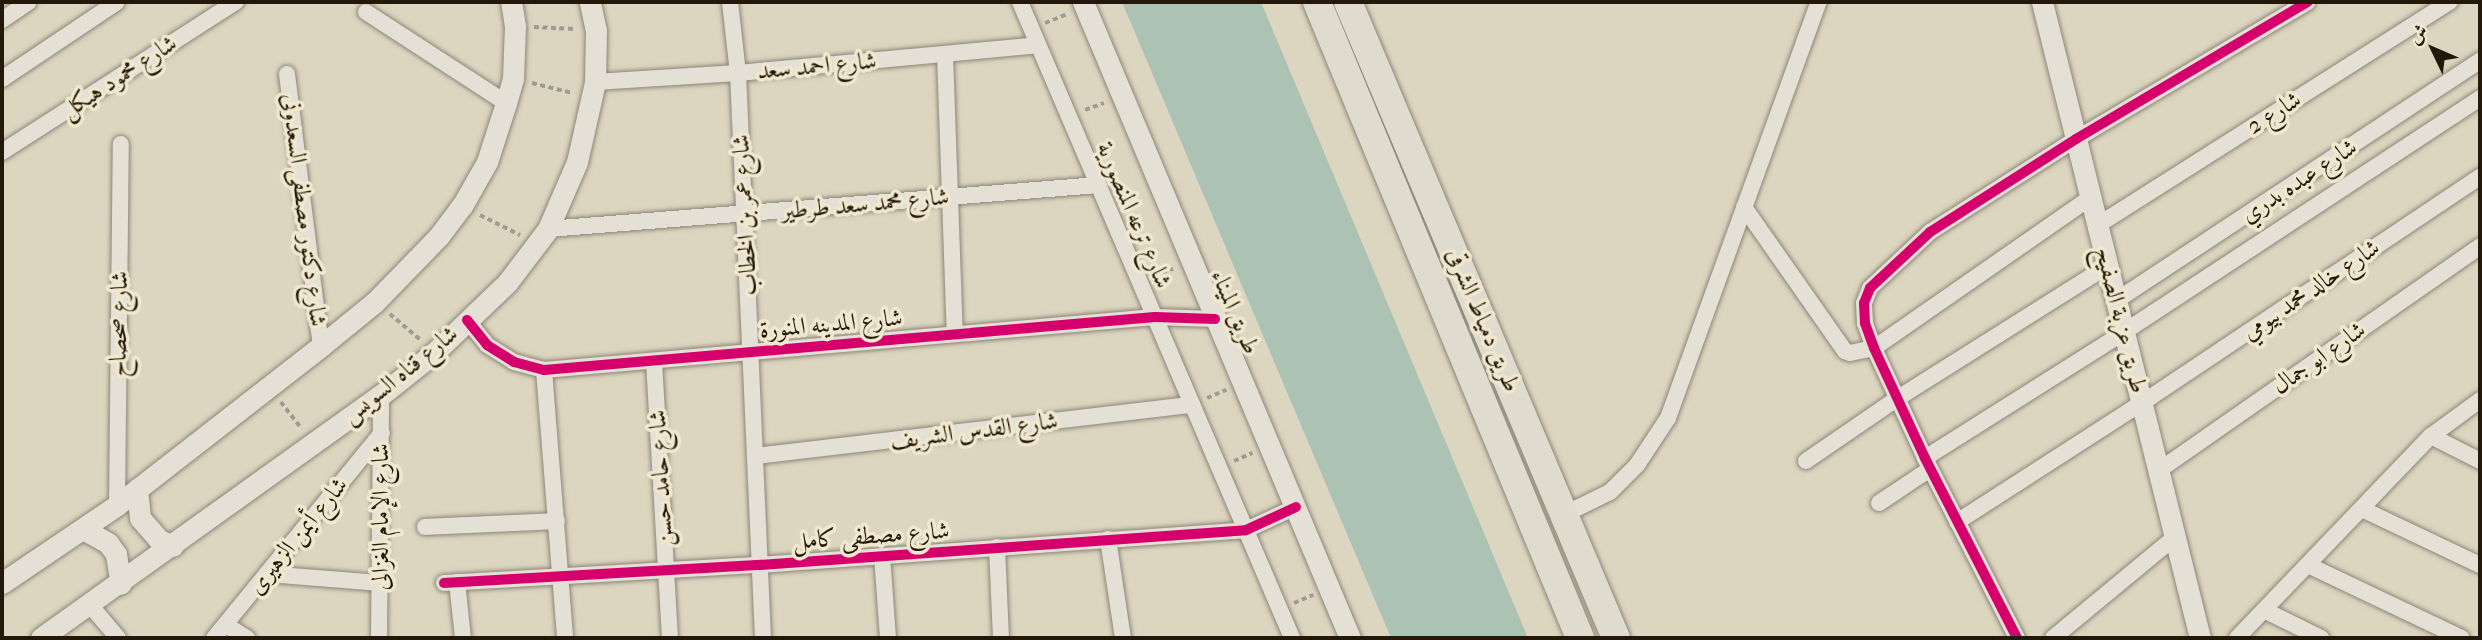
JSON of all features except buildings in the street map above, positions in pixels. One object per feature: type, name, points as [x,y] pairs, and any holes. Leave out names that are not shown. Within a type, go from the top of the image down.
[{"type":"highway","name":"طريق دمياط الشرقى","points":[[1317,2],[1580,638]]},
{"type":"highway","name":"طريق دمياط الشرقى","points":[[1348,2],[1616,638]]},
{"type":"main road","points":[[2,583],[117,505],[321,346],[375,302],[431,245],[462,206],[488,162],[513,78],[514,26],[511,2]]},
{"type":"main road","name":"شارع قناه السويس","points":[[41,638],[121,584],[381,395],[435,352],[507,283],[542,237],[577,162],[594,90],[596,30],[590,2]]},
{"type":"main road","name":"طريق عزبة الصفيح","points":[[2042,2],[2200,638]]},
{"type":"main road","name":"طريق الميناء","points":[[1084,4],[1350,638]]},
{"type":"main road","points":[[137,489],[140,518],[153,535],[173,546]]},
{"type":"main road","points":[[83,529],[96,534],[112,548],[121,568],[121,584]]},
{"type":"street","points":[[2,20],[30,2]]},
{"type":"street","points":[[2,79],[117,2]]},
{"type":"street","name":"شارع محمود هيكل","points":[[2,152],[236,2]]},
{"type":"street","name":"شارع عمر بن الخطاب","points":[[730,2],[738,73],[764,638]]},
{"type":"street","name":"شارع ترعه المنصورية","points":[[1020,2],[1292,638]]},
{"type":"street","points":[[1565,514],[1610,492],[1637,465],[1668,418],[1819,2]]},
{"type":"street","points":[[2017,638],[1957,522],[1874,348],[1865,323],[1864,303],[1870,288],[1882,273],[1930,232],[2076,139],[2308,2]]},
{"type":"street","name":"شارع 2","points":[[2098,225],[2450,2]]},
{"type":"street","points":[[366,12],[506,103]]},
{"type":"street","name":"شارع احمد سعد","points":[[594,90],[738,73],[1038,45]]},
{"type":"street","points":[[945,54],[956,334]]},
{"type":"street","name":"شارع عبده بدري","points":[[2117,300],[2480,61]]},
{"type":"street","name":"شارع دكتور مصطفى السعدونى","points":[[287,74],[321,346]]},
{"type":"street","points":[[1879,503],[1928,463],[2480,98]]},
{"type":"street","name":"شارع صحصاح","points":[[117,505],[121,144]]},
{"type":"street","name":"شارع خالد محمد بيومي","points":[[1957,522],[2142,404],[2480,177]]},
{"type":"street","name":"شارع محمد سعد طرطير","points":[[542,237],[745,214],[1098,185]]},
{"type":"street","points":[[1744,207],[1845,351],[1850,353],[1874,348],[2091,197]]},
{"type":"street","name":"شارع ابو جمال","points":[[2158,471],[2480,246]]},
{"type":"street","points":[[1806,461],[1898,398],[2108,266]]},
{"type":"street","name":"شارع المدينه المنورة","points":[[467,320],[487,345],[514,362],[544,370],[1155,317],[1216,319]]},
{"type":"street","name":"شارع حامد حسن","points":[[654,360],[670,638]]},
{"type":"street","points":[[544,370],[565,638]]},
{"type":"street","name":"شارع الإمام الغزالى","points":[[379,638],[382,583],[381,395]]},
{"type":"street","points":[[2237,638],[2431,436],[2480,400]]},
{"type":"street","name":"شارع القدس الشريف","points":[[755,456],[1192,405]]},
{"type":"street","name":"شارع أيمن الزهيرى","points":[[214,638],[382,433]]},
{"type":"street","points":[[2431,436],[2480,461]]},
{"type":"street","name":"شارع مصطفى كامل","points":[[463,638],[450,583],[760,565],[1246,530],[1296,507]]},
{"type":"street","points":[[2362,509],[2480,565]]},
{"type":"street","points":[[425,527],[557,521]]},
{"type":"street","points":[[2053,638],[2175,537]]},
{"type":"street","points":[[1108,539],[1123,638]]},
{"type":"street","points":[[996,547],[1001,638]]},
{"type":"street","points":[[882,556],[888,638]]},
{"type":"street","points":[[2308,565],[2462,638]]},
{"type":"street","points":[[267,574],[382,583]]},
{"type":"street","points":[[90,606],[118,638]]},
{"type":"street","points":[[2264,610],[2321,638]]},
{"type":"street","points":[[226,625],[247,638]]},
{"type":"path","points":[[1031,29],[1084,4]]},
{"type":"path","points":[[514,26],[596,30]]},
{"type":"path","points":[[513,78],[594,90]]},
{"type":"path","points":[[1069,116],[1122,96]]},
{"type":"path","points":[[462,206],[542,237]]},
{"type":"path","points":[[1139,280],[1192,263]]},
{"type":"path","points":[[375,302],[435,352]]},
{"type":"path","points":[[1192,405],[1242,383]]},
{"type":"path","points":[[269,386],[313,445]]},
{"type":"path","points":[[1219,467],[1269,445]]},
{"type":"path","points":[[1280,609],[1329,588]]},
{"type":"shaded area","points":[[1122,2],[1261,2],[1528,638],[1391,638]]},
{"type":"cycle path","points":[[2017,638],[1925,458],[1874,348],[1865,323],[1864,303],[1870,288],[1930,232],[2076,139],[2308,2]]},
{"type":"cycle path","points":[[467,320],[487,345],[514,362],[544,370],[1155,317],[1215,319]]},
{"type":"cycle path","points":[[444,583],[760,565],[1246,530],[1296,507]]}]
